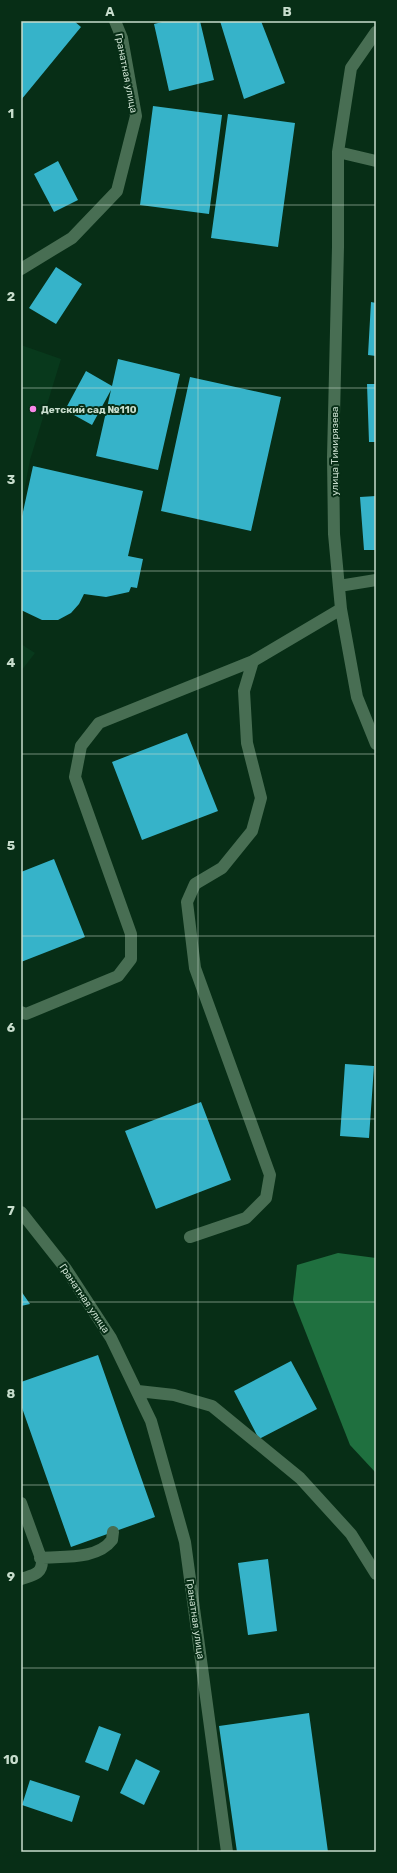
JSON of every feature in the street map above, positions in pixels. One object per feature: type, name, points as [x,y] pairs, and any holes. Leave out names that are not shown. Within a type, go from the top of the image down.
[{"type":"street","name":"Гранатная улица","points":[[21,269],[72,238],[117,191],[136,116],[122,38],[115,21]]},
{"type":"street","name":"улица Тимирязева","points":[[376,32],[351,68],[338,152],[338,247],[333,457],[334,534],[341,608],[357,697],[376,744]]},
{"type":"street","points":[[338,152],[376,161]]},
{"type":"street","points":[[339,586],[376,580]]},
{"type":"street","points":[[21,1012],[26,1014],[118,976],[131,959],[131,934],[75,777],[81,746],[99,723],[253,661],[341,608]]},
{"type":"street","points":[[190,1237],[246,1218],[266,1198],[270,1175],[195,968],[187,902],[195,884],[222,868],[252,831],[261,798],[247,744],[244,691],[253,661]]},
{"type":"street","name":"Гранатная улица","points":[[21,1212],[66,1269],[111,1338],[152,1421],[185,1542],[227,1852]]},
{"type":"street","points":[[138,1391],[174,1395],[212,1406],[300,1478],[351,1534],[376,1574]]},
{"type":"street","points":[[21,1503],[42,1568],[39,1572],[21,1579]]},
{"type":"street","points":[[40,1558],[85,1555],[102,1549],[112,1540],[113,1532]]},
{"type":"shaded area","name":"Детский сад №110","points":[[21,345],[61,359],[30,460],[21,508]]},
{"type":"shaded area","points":[[21,644],[35,653],[21,671]]},
{"type":"shaded area","points":[[338,1253],[376,1258],[376,1473],[350,1445],[293,1300],[297,1265]]},
{"type":"building","points":[[21,21],[74,21],[81,27],[21,100]]},
{"type":"building","points":[[166,21],[200,21],[214,80],[169,91],[154,24]]},
{"type":"building","points":[[220,21],[261,21],[285,83],[244,99]]},
{"type":"building","points":[[153,106],[222,115],[209,214],[140,205]]},
{"type":"building","points":[[228,114],[295,123],[278,247],[211,238]]},
{"type":"building","points":[[58,161],[78,200],[54,212],[34,174]]},
{"type":"building","points":[[56,267],[82,284],[56,324],[29,308]]},
{"type":"building","points":[[371,302],[376,303],[376,356],[368,355]]},
{"type":"building","points":[[118,359],[180,374],[158,470],[96,456],[111,390],[92,425],[65,410],[86,371],[112,386]]},
{"type":"building","points":[[190,377],[281,397],[251,531],[161,511]]},
{"type":"building","points":[[367,384],[376,384],[376,442],[369,442]]},
{"type":"building","points":[[33,466],[143,491],[128,556],[143,559],[137,588],[131,587],[129,592],[106,597],[84,594],[79,604],[71,613],[58,620],[42,620],[21,610],[21,521]]},
{"type":"building","points":[[376,496],[376,550],[364,550],[360,497]]},
{"type":"building","points":[[187,733],[218,811],[142,840],[112,762]]},
{"type":"building","points":[[54,859],[85,937],[21,962],[21,872]]},
{"type":"building","points":[[345,1064],[374,1066],[369,1138],[340,1136]]},
{"type":"building","points":[[201,1102],[231,1180],[156,1209],[125,1131]]},
{"type":"building","points":[[21,1291],[30,1304],[21,1306]]},
{"type":"building","points":[[98,1355],[155,1517],[71,1547],[21,1405],[21,1382]]},
{"type":"building","points":[[291,1361],[317,1409],[259,1439],[234,1391]]},
{"type":"building","points":[[268,1559],[277,1631],[248,1635],[238,1563]]},
{"type":"building","points":[[309,1713],[328,1852],[237,1852],[219,1726]]},
{"type":"building","points":[[99,1726],[121,1734],[108,1771],[85,1762]]},
{"type":"building","points":[[136,1759],[160,1771],[144,1805],[120,1793]]},
{"type":"building","points":[[30,1780],[80,1796],[72,1822],[22,1805]]},
{"type":"place","name":"Детский сад №110","points":[[33,409]]}]
